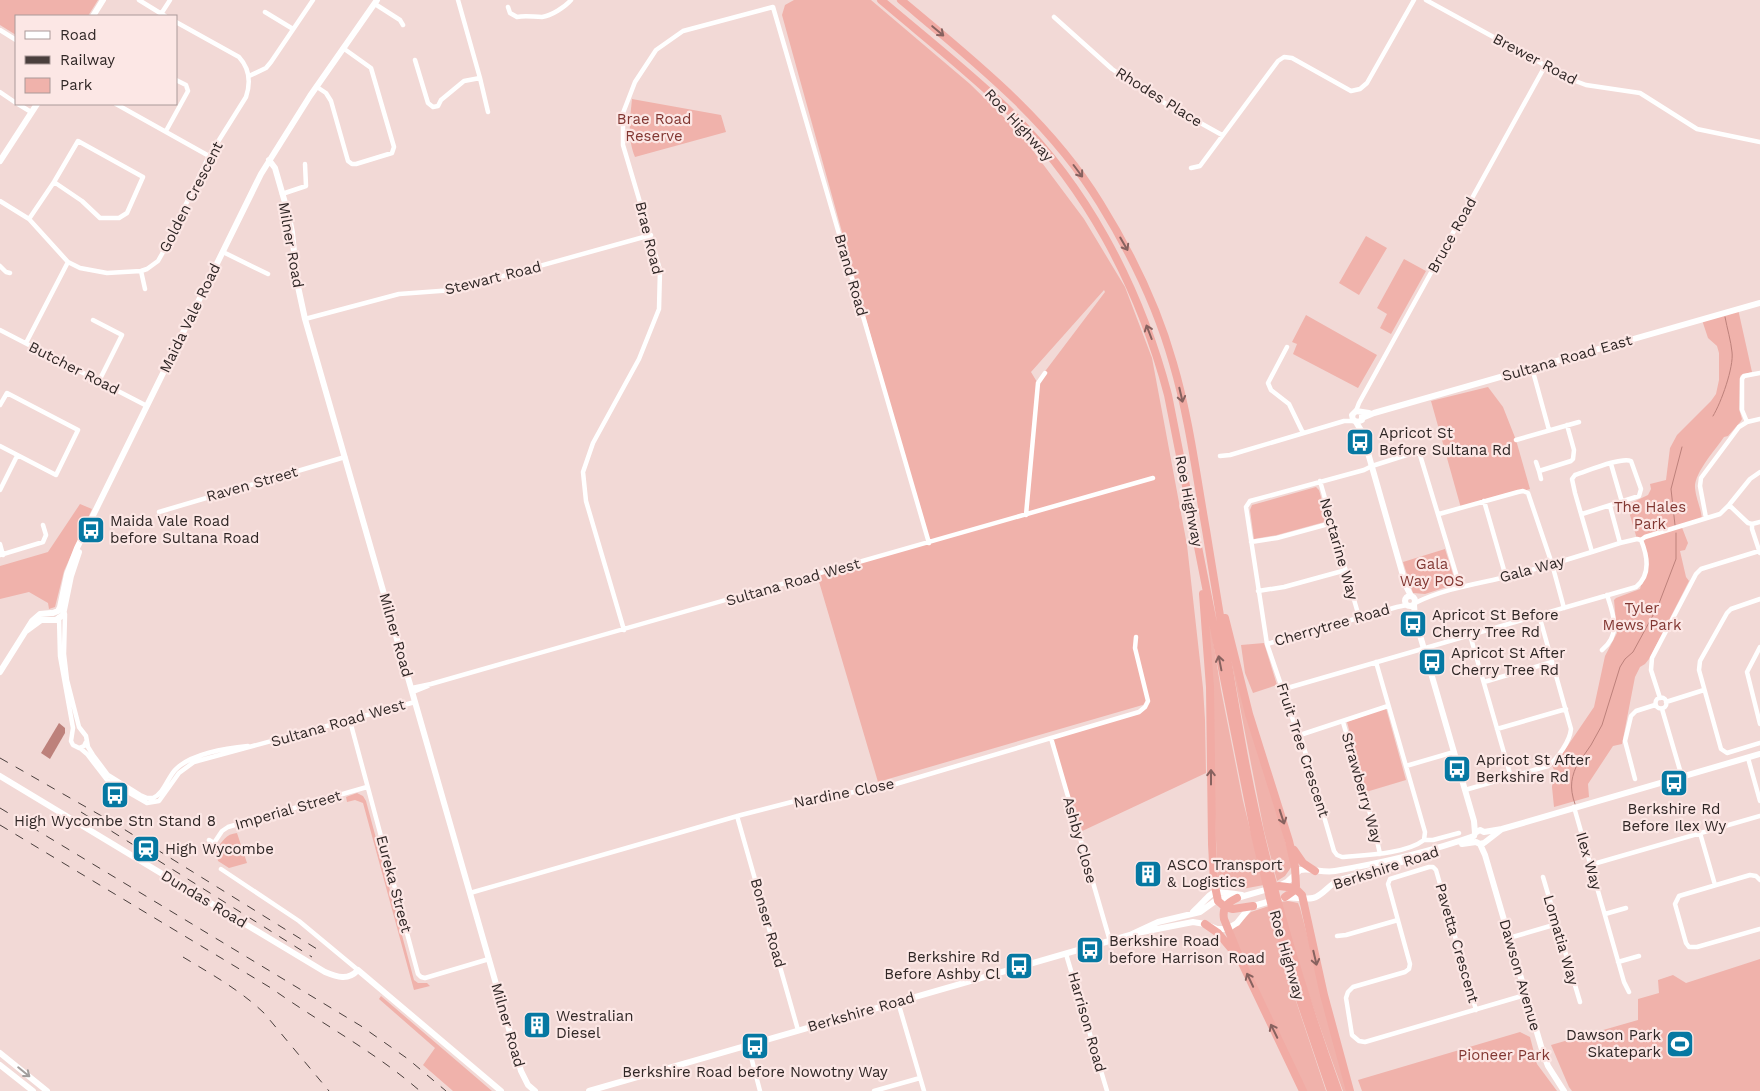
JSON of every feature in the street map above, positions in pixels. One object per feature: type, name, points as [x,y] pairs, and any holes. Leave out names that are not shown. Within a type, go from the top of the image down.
[{"type":"highway","name":"Roe Highway","points":[[880,0],[976,80],[1041,145],[1075,190],[1118,260],[1142,315],[1161,368],[1168,395],[1245,792],[1304,1013],[1331,1091]]},
{"type":"highway","name":"Roe Highway","points":[[901,0],[1003,87],[1042,126],[1070,160],[1094,194],[1130,254],[1156,312],[1174,365],[1188,422],[1250,788],[1269,881]]},
{"type":"highway","points":[[1201,562],[1210,678],[1214,895],[1224,907],[1233,909],[1253,906]]},
{"type":"highway","points":[[1213,573],[1249,714],[1289,841],[1297,882],[1295,888],[1285,898]]},
{"type":"highway","points":[[1289,841],[1300,860],[1315,871]]},
{"type":"highway","points":[[1278,886],[1295,888],[1307,898],[1306,914],[1324,995],[1350,1091]]},
{"type":"highway","points":[[1237,898],[1228,902],[1224,907],[1223,917],[1227,929],[1303,1091]]},
{"type":"highway","name":"Roe Highway","points":[[1275,906],[1338,1091]]},
{"type":"highway","points":[[1205,924],[1218,933],[1241,961]]},
{"type":"main road","points":[[94,15],[103,0]]},
{"type":"main road","name":"Maida Vale Road","points":[[58,616],[83,539],[268,162],[376,2]]},
{"type":"main road","points":[[0,161],[36,105]]},
{"type":"main road","name":"Milner Road","points":[[268,162],[275,168],[292,232],[297,282],[305,319],[521,1071],[528,1085],[535,1091]]},
{"type":"main road","name":"Sultana Road East","points":[[1358,417],[1760,303]]},
{"type":"main road","name":"Dawson Avenue","points":[[1358,417],[1525,995],[1548,1066],[1564,1091]]},
{"type":"main road","points":[[1,670],[26,631],[41,620],[58,616]]},
{"type":"main road","name":"Berkshire Road","points":[[1307,898],[1319,896],[1328,886],[1337,881],[1460,845],[1502,829],[1760,754]]},
{"type":"main road","name":"Dundas Road","points":[[0,776],[325,972],[343,978],[358,970]]},
{"type":"main road","name":"Berkshire Road","points":[[1214,895],[1237,898],[1278,886],[1287,882],[1296,873],[1304,869],[1333,871],[1384,861],[1480,837]]},
{"type":"main road","name":"Berkshire Road","points":[[589,1091],[1133,934],[1158,922],[1204,910],[1214,895],[1223,891],[1248,895]]},
{"type":"main road","points":[[1227,929],[1237,923],[1246,911],[1253,906],[1294,896],[1307,898]]},
{"type":"main road","name":"Berkshire Road","points":[[1133,934],[1197,922],[1217,929],[1227,929]]},
{"type":"main road","points":[[358,970],[501,1091]]},
{"type":"main road","points":[[0,1053],[47,1091]]},
{"type":"main road","points":[[0,1064],[33,1091]]},
{"type":"street","points":[[139,0],[163,15],[170,0]]},
{"type":"street","points":[[178,23],[239,57],[245,65],[249,76],[266,68],[313,0]]},
{"type":"street","points":[[458,0],[488,112]]},
{"type":"street","points":[[508,7],[510,12],[517,17],[526,15],[544,16],[571,0]]},
{"type":"street","points":[[1191,168],[1200,166],[1278,60],[1284,57],[1292,58],[1351,91],[1360,90],[1367,83],[1414,0]]},
{"type":"street","name":"Brewer Road","points":[[1426,0],[1570,79],[1586,85],[1640,93],[1697,129],[1760,142]]},
{"type":"street","points":[[376,2],[400,20],[403,25]]},
{"type":"street","name":"Brae Road","points":[[624,630],[586,501],[583,472],[593,443],[639,359],[658,309],[660,270],[623,145],[623,113],[635,82],[656,50],[683,31],[772,7]]},
{"type":"street","name":"Brand Road","points":[[772,7],[928,543]]},
{"type":"street","points":[[264,12],[293,29]]},
{"type":"street","name":"Rhodes Place","points":[[1054,17],[1112,68],[1152,96],[1222,135]]},
{"type":"street","points":[[0,30],[15,39]]},
{"type":"street","points":[[317,89],[329,98],[348,161],[356,164],[392,153],[394,147],[371,68],[345,48]]},
{"type":"street","points":[[415,60],[428,103],[433,107],[438,106],[441,100],[464,81],[480,78]]},
{"type":"street","name":"Bruce Road","points":[[1358,417],[1359,403],[1545,66]]},
{"type":"street","name":"Golden Crescent","points":[[141,271],[158,261],[209,156],[246,97],[249,88],[249,76]]},
{"type":"street","points":[[166,131],[189,87],[178,81]]},
{"type":"street","points":[[0,92],[15,102]]},
{"type":"street","points":[[20,105],[31,112]]},
{"type":"street","points":[[118,105],[209,156]]},
{"type":"street","points":[[29,220],[78,141],[143,177],[127,213],[119,218],[100,218],[82,200],[54,182]]},
{"type":"street","points":[[282,194],[306,186],[305,164]]},
{"type":"street","points":[[0,200],[29,220],[68,262],[80,268],[98,272],[141,271],[145,289]]},
{"type":"street","name":"Stewart Road","points":[[305,319],[399,294],[453,290],[651,235]]},
{"type":"street","points":[[223,252],[268,274]]},
{"type":"street","points":[[26,343],[68,262]]},
{"type":"street","points":[[0,266],[10,273]]},
{"type":"street","points":[[93,320],[122,335],[99,381]]},
{"type":"street","name":"Butcher Road","points":[[0,330],[147,406]]},
{"type":"street","points":[[1287,348],[1268,384],[1271,390],[1289,404],[1303,433]]},
{"type":"street","points":[[1532,368],[1549,430]]},
{"type":"street","points":[[1026,515],[1038,383],[1044,373]]},
{"type":"street","points":[[1748,422],[1742,410],[1742,380],[1746,376],[1760,373]]},
{"type":"street","points":[[0,405],[7,393],[78,430],[56,475],[0,446]]},
{"type":"street","name":"Sultana Road East","points":[[1220,456],[1230,455],[1358,417]]},
{"type":"street","points":[[1706,518],[1700,486],[1701,478],[1738,427],[1760,419]]},
{"type":"street","points":[[1516,440],[1579,422]]},
{"type":"street","points":[[1539,471],[1573,459],[1574,450],[1567,425]]},
{"type":"street","name":"Fruit Tree Crescent","points":[[1439,514],[1420,455],[1416,452],[1364,470],[1250,501],[1246,507],[1267,644],[1300,735],[1334,851],[1342,857],[1380,854],[1418,844],[1424,840],[1433,840],[1459,833]]},
{"type":"street","points":[[0,490],[18,456]]},
{"type":"street","name":"Raven Street","points":[[159,512],[345,457]]},
{"type":"street","points":[[1582,514],[1639,496],[1640,483],[1631,461],[1626,460],[1574,476],[1572,484],[1592,552]]},
{"type":"street","points":[[1536,462],[1541,479]]},
{"type":"street","points":[[1611,464],[1622,502]]},
{"type":"street","points":[[1666,702],[1660,698],[1651,670],[1652,658],[1696,574],[1701,569],[1760,553],[1752,527],[1729,506],[1750,479],[1760,472]]},
{"type":"street","name":"Sultana Road West","points":[[412,690],[1154,478]]},
{"type":"street","name":"Nectarine Way","points":[[1320,481],[1359,617]]},
{"type":"street","points":[[1460,587],[1439,514],[1523,491],[1528,493],[1552,564],[1564,608]]},
{"type":"street","points":[[1484,501],[1506,576]]},
{"type":"street","points":[[1610,506],[1620,543]]},
{"type":"street","name":"Gala Way","points":[[1410,602],[1460,587],[1552,564],[1620,543],[1640,540],[1720,514],[1729,506]]},
{"type":"street","points":[[1251,542],[1277,538],[1332,522]]},
{"type":"street","points":[[1752,527],[1760,522]]},
{"type":"street","points":[[0,544],[1,555],[43,542],[46,535],[43,524]]},
{"type":"street","points":[[1284,689],[1636,587],[1641,583],[1647,563],[1640,540]]},
{"type":"street","points":[[1258,591],[1284,587],[1346,570]]},
{"type":"street","points":[[1602,650],[1607,646],[1615,627],[1607,595]]},
{"type":"street","points":[[1760,599],[1734,607],[1727,613],[1699,665],[1721,749],[1727,753],[1760,743]]},
{"type":"street","name":"Cherrytree Road","points":[[1267,644],[1410,602]]},
{"type":"street","points":[[1465,790],[1548,766],[1553,762],[1571,736],[1566,709],[1539,615]]},
{"type":"street","points":[[58,616],[65,666],[78,727],[87,740],[93,755],[108,775],[140,795],[150,798],[158,795],[173,772],[188,760],[235,747],[262,744]]},
{"type":"street","points":[[58,616],[61,667],[73,728],[71,741],[73,745],[85,752],[107,780],[140,801],[150,804],[162,799],[175,776],[189,765],[262,744]]},
{"type":"street","points":[[1470,635],[1511,777]]},
{"type":"street","name":"Nardine Close","points":[[470,893],[737,816],[807,798],[879,789],[1139,712],[1145,707],[1148,698],[1135,648],[1136,637]]},
{"type":"street","points":[[1760,647],[1746,672],[1760,724]]},
{"type":"street","points":[[1376,662],[1425,832],[1424,840]]},
{"type":"street","points":[[1484,682],[1552,662]]},
{"type":"street","points":[[1666,702],[1704,690]]},
{"type":"street","points":[[1655,705],[1656,700],[1660,698]]},
{"type":"street","name":"Sultana Road West","points":[[262,744],[415,702]]},
{"type":"street","points":[[1662,709],[1665,707],[1666,702]]},
{"type":"street","points":[[1655,705],[1657,708],[1662,709]]},
{"type":"street","points":[[1635,779],[1625,741],[1631,716],[1636,711],[1655,705]]},
{"type":"street","points":[[1300,735],[1388,706]]},
{"type":"street","points":[[1497,729],[1566,709]]},
{"type":"street","points":[[1662,709],[1682,777]]},
{"type":"street","name":"Eureka Street","points":[[350,721],[418,974],[425,978],[489,959]]},
{"type":"street","name":"Strawberry Way","points":[[1344,722],[1380,854]]},
{"type":"street","points":[[72,737],[77,732],[83,733]]},
{"type":"street","name":"Ashby Close","points":[[1052,738],[1110,941]]},
{"type":"street","points":[[80,748],[84,746],[87,740]]},
{"type":"street","points":[[1406,766],[1454,752]]},
{"type":"street","points":[[1748,758],[1760,801]]},
{"type":"street","name":"Imperial Street","points":[[214,843],[222,831],[228,827],[367,786]]},
{"type":"street","name":"Ilex Way","points":[[1574,808],[1618,962],[1629,992]]},
{"type":"street","name":"Bonser Road","points":[[737,816],[798,1030]]},
{"type":"street","points":[[1590,865],[1760,816]]},
{"type":"street","points":[[1700,833],[1715,885]]},
{"type":"street","name":"Pavetta Crescent","points":[[1476,1010],[1436,870],[1433,867],[1429,867],[1390,878],[1388,884],[1410,964],[1409,969],[1405,972],[1353,987],[1348,992],[1346,998],[1352,1035],[1355,1038],[1365,1042],[1476,1010],[1525,995]]},
{"type":"street","points":[[222,869],[299,921],[358,970]]},
{"type":"street","points":[[1759,876],[1750,875],[1673,898],[1688,949],[1760,929]]},
{"type":"street","name":"Lomatia Way","points":[[1543,877],[1580,1002]]},
{"type":"street","points":[[1605,914],[1626,908]]},
{"type":"street","points":[[1337,936],[1398,920]]},
{"type":"street","points":[[1509,938],[1557,924]]},
{"type":"street","name":"Harrison Road","points":[[1066,954],[1107,1091]]},
{"type":"street","points":[[1618,962],[1639,956]]},
{"type":"street","points":[[898,1002],[924,1091]]},
{"type":"street","points":[[748,1045],[760,1091]]},
{"type":"street","points":[[874,1091],[920,1078]]},
{"type":"green space","points":[[0,0],[98,0],[89,15],[15,15],[15,34],[0,25]]},
{"type":"green space","points":[[794,0],[871,0],[970,84],[1019,132],[1084,219],[1125,287],[1152,358],[1187,545],[1203,688],[1206,773],[1078,833],[1051,738],[1139,712],[1146,704],[878,782],[817,575],[928,543],[782,15],[785,5]],"holes":[[[1104,290],[1105,292],[1037,382],[1031,372]]]},
{"type":"green space","name":"Brae Road Reserve","points":[[632,99],[721,115],[726,132],[635,157],[630,135]]},
{"type":"green space","points":[[1366,236],[1387,248],[1359,295],[1339,283]]},
{"type":"green space","points":[[1404,259],[1426,271],[1391,334],[1380,328],[1387,314],[1377,308]]},
{"type":"green space","points":[[1738,309],[1752,372],[1740,377],[1739,409],[1741,421],[1728,436],[1724,437],[1698,475],[1695,488],[1702,519],[1681,525],[1688,543],[1685,550],[1680,551],[1686,577],[1689,581],[1649,659],[1640,667],[1635,677],[1622,744],[1613,746],[1588,784],[1589,797],[1554,807],[1552,787],[1554,770],[1552,765],[1558,760],[1594,707],[1605,656],[1617,633],[1614,600],[1640,589],[1647,563],[1641,541],[1637,539],[1627,505],[1648,495],[1651,489],[1650,484],[1666,480],[1670,448],[1677,435],[1716,394],[1719,380],[1719,353],[1717,346],[1708,338],[1702,320]]},
{"type":"green space","points":[[1306,315],[1377,355],[1358,388],[1293,354],[1297,344],[1292,342]]},
{"type":"green space","points":[[1488,387],[1503,407],[1516,440],[1530,489],[1461,508],[1431,401]]},
{"type":"green space","points":[[1316,487],[1319,490],[1328,521],[1277,535],[1254,539],[1250,510],[1252,505]]},
{"type":"green space","points":[[80,504],[92,509],[64,571],[55,607],[49,609],[48,603],[29,592],[0,599],[0,566],[48,552]]},
{"type":"green space","name":"Gala Way POS","points":[[1445,549],[1456,584],[1425,594],[1413,593],[1403,562]]},
{"type":"green space","points":[[1205,591],[1221,690],[1243,801],[1264,885],[1242,889],[1218,885]]},
{"type":"green space","points":[[1220,603],[1292,866],[1285,876],[1277,881],[1264,831]]},
{"type":"green space","points":[[1264,643],[1277,685],[1253,693],[1245,673],[1241,645]]},
{"type":"green space","points":[[1386,708],[1406,780],[1366,792],[1347,722]]},
{"type":"green space","points":[[357,793],[363,796],[366,801],[414,980],[418,983],[427,983],[430,986],[414,990],[363,803],[355,800],[347,802],[346,797]]},
{"type":"green space","points":[[237,833],[247,863],[229,868],[218,861],[216,851],[227,836]]},
{"type":"green space","points":[[1281,902],[1298,903],[1300,908],[1348,1091],[1343,1091],[1302,974]]},
{"type":"green space","points":[[1269,906],[1288,977],[1326,1091],[1305,1091],[1232,930],[1251,912]]},
{"type":"green space","points":[[1760,959],[1760,1091],[1572,1091],[1569,1087],[1551,1045],[1638,1020],[1638,999],[1659,993],[1658,980],[1673,975],[1686,983]]},
{"type":"green space","points":[[381,996],[492,1091],[453,1091],[423,1065],[435,1048],[379,999]]},
{"type":"green space","name":"Pioneer Park","points":[[1520,1032],[1530,1037],[1537,1064],[1557,1091],[1362,1091],[1358,1080]]},
{"type":"shaded area","points":[[59,723],[65,728],[65,733],[50,759],[41,753]]},
{"type":"waterway","points":[[1713,416],[1720,403],[1732,359],[1731,343],[1725,317]]},
{"type":"waterway","points":[[1675,525],[1671,489],[1682,447]]},
{"type":"waterway","points":[[1582,758],[1602,725],[1620,667],[1633,652],[1658,606],[1676,559],[1676,533]]},
{"type":"waterway","points":[[1575,804],[1572,782],[1579,761]]},
{"type":"railway","points":[[0,758],[114,823],[317,949]]},
{"type":"railway","points":[[0,808],[361,1026],[408,1059],[446,1091]]},
{"type":"railway","points":[[81,812],[312,957]]},
{"type":"railway","points":[[0,825],[271,988],[366,1050],[420,1091]]},
{"type":"railway","points":[[183,957],[215,976],[264,1013],[329,1091]]},
{"type":"place","name":"Apricot St Before Sultana Rd","points":[[1360,442]]},
{"type":"place","name":"Maida Vale Road before Sultana Road","points":[[91,530]]},
{"type":"place","name":"Apricot St Before Cherry Tree Rd","points":[[1413,624]]},
{"type":"place","name":"Apricot St After Cherry Tree Rd","points":[[1432,662]]},
{"type":"place","name":"Apricot St After Berkshire Rd","points":[[1457,769]]},
{"type":"place","name":"Berkshire Rd Before Ilex Wy","points":[[1674,783]]},
{"type":"place","name":"High Wycombe Stn Stand 8","points":[[115,795]]},
{"type":"place","name":"High Wycombe","points":[[146,849]]},
{"type":"place","name":"ASCO Transport & Logistics","points":[[1148,874]]},
{"type":"place","name":"Berkshire Road before Harrison Road","points":[[1090,950]]},
{"type":"place","name":"Berkshire Rd Before Ashby Cl","points":[[1019,966]]},
{"type":"place","name":"Westralian Diesel","points":[[537,1025]]},
{"type":"place","name":"Dawson Park Skatepark","points":[[1680,1044]]},
{"type":"place","name":"Berkshire Road before Nowotny Way","points":[[755,1046]]},
{"type":"park label","name":"The Hales Park","points":[[1650,516]]},
{"type":"park label","name":"Tyler Mews Park","points":[[1642,616]]}]
